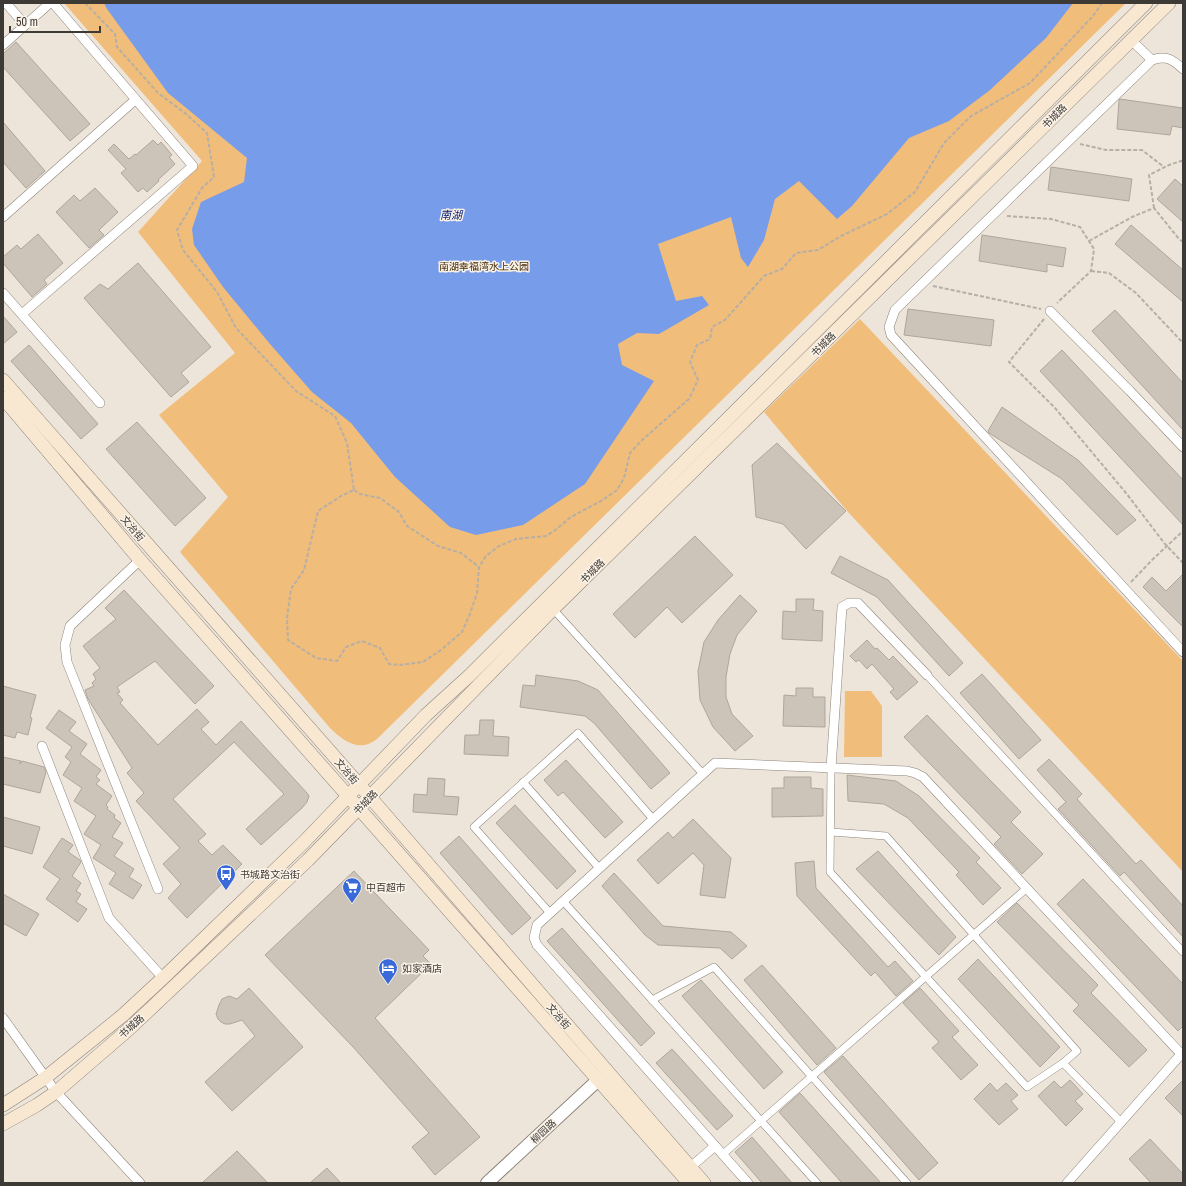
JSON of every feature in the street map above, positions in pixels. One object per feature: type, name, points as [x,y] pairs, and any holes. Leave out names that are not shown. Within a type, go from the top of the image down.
[{"type":"main road","name":"书城路","points":[[3,1105],[45,1078],[122,1016],[164,978],[304,844],[426,715],[475,670],[1146,3]]},
{"type":"main road","name":"书城路","points":[[3,1124],[37,1105],[56,1092],[129,1029],[302,865],[553,609],[1169,3]]},
{"type":"main road","name":"文治街","points":[[3,380],[370,797],[687,1175]]},
{"type":"main road","name":"文治街","points":[[3,398],[140,560],[598,1080],[687,1175],[704,1183]]},
{"type":"street","points":[[6,3],[25,25]]},
{"type":"street","points":[[3,45],[52,3],[193,166],[22,314]]},
{"type":"street","points":[[1131,40],[1152,60]]},
{"type":"street","points":[[1183,69],[1173,60],[1161,57],[1152,60],[895,310],[889,327],[891,335],[1183,652]]},
{"type":"street","points":[[3,217],[135,100]]},
{"type":"street","points":[[3,293],[100,403]]},
{"type":"street","points":[[1050,312],[1130,391],[1183,447]]},
{"type":"street","points":[[140,560],[70,626],[65,645],[67,662],[158,889]]},
{"type":"street","points":[[830,832],[886,836],[1077,1051],[1063,1063],[1027,1087],[830,872],[830,832],[831,768],[842,606],[849,603],[858,603],[927,675],[1183,952]]},
{"type":"street","points":[[553,609],[703,774]]},
{"type":"street","points":[[550,913],[474,827],[523,782],[578,733],[653,819]]},
{"type":"street","points":[[42,746],[109,918],[164,978]]},
{"type":"street","points":[[748,1183],[537,945],[534,938],[537,925],[715,763],[907,771],[923,777],[1182,1054],[1067,1183]]},
{"type":"street","points":[[523,782],[600,868]]},
{"type":"street","points":[[722,1155],[1026,888]]},
{"type":"street","points":[[563,901],[817,1183]]},
{"type":"street","points":[[652,1000],[714,967],[906,1183]]},
{"type":"street","points":[[3,1018],[56,1092],[140,1183]]},
{"type":"street","points":[[1063,1063],[1122,1122]]},
{"type":"street","name":"柳园路","points":[[487,1183],[598,1080]]},
{"type":"street","points":[[687,1175],[715,1146]]},
{"type":"path","points":[[86,3],[115,34],[117,47],[158,93],[185,113],[207,133],[214,177],[202,188],[177,230],[183,250],[217,292],[236,328],[296,391],[335,416],[347,442],[354,490],[360,494],[380,498],[398,512],[407,526],[438,546],[461,553],[479,567]]},
{"type":"path","points":[[354,490],[341,496],[318,511],[304,570],[291,589],[287,618],[288,640],[316,658],[337,661],[346,647],[362,641],[380,648],[389,664],[399,665],[423,662],[441,650],[462,632],[477,593],[479,567],[486,556],[499,546],[516,539],[546,536],[554,532],[571,517],[601,501],[617,490],[624,478],[630,453],[642,440],[689,399],[698,380],[690,362],[697,345],[710,339],[712,327],[725,320],[764,276],[782,269],[796,253],[818,250],[841,236],[887,214],[915,192],[944,143],[971,116],[1030,83],[1093,16],[1102,3]]},
{"type":"path","points":[[1069,141],[1106,150],[1142,150],[1164,167]]},
{"type":"path","points":[[1183,162],[1181,161],[1164,167],[1149,175],[1154,208],[1183,242]]},
{"type":"path","points":[[1089,241],[1132,217],[1154,208]]},
{"type":"path","points":[[992,215],[1052,219],[1080,227],[1094,249],[1091,271],[1055,304],[1009,362],[1055,408],[1126,493],[1167,546],[1183,563]]},
{"type":"path","points":[[1091,271],[1109,273],[1136,293],[1183,343]]},
{"type":"path","points":[[922,284],[1050,312]]},
{"type":"path","points":[[1124,588],[1183,531]]},
{"type":"green space","name":"南湖","points":[[64,3],[1126,3],[377,739],[371,743],[358,745],[346,741],[330,728],[180,552],[228,497],[159,415],[235,353],[138,232],[202,161]]},
{"type":"green space","points":[[860,319],[1183,661],[1183,872],[848,512],[764,412]]},
{"type":"green space","points":[[845,691],[871,691],[882,706],[882,757],[844,757]]},
{"type":"water","name":"南湖","points":[[104,3],[1073,3],[1046,38],[990,90],[949,121],[909,138],[852,206],[837,219],[799,181],[775,199],[764,240],[748,267],[741,258],[731,217],[658,244],[676,301],[702,296],[709,305],[659,334],[637,333],[618,344],[622,365],[654,381],[585,484],[523,525],[476,535],[450,527],[395,477],[351,423],[312,392],[223,287],[194,245],[192,229],[201,202],[244,182],[247,158],[168,93]]},
{"type":"building","points":[[16,42],[90,124],[70,141],[3,67],[3,54]]},
{"type":"building","points":[[1120,99],[1183,108],[1183,128],[1172,126],[1170,135],[1117,129]]},
{"type":"building","points":[[3,122],[45,171],[26,188],[3,162]]},
{"type":"building","points":[[153,140],[158,145],[161,142],[172,155],[169,157],[175,164],[147,192],[143,188],[138,192],[121,173],[126,169],[108,150],[114,144],[129,159],[135,154],[136,155]]},
{"type":"building","points":[[1051,167],[1132,179],[1129,201],[1048,190]]},
{"type":"building","points":[[1175,179],[1183,186],[1183,222],[1157,199]]},
{"type":"building","points":[[95,188],[118,212],[99,230],[104,235],[89,248],[56,212],[74,195],[80,201]]},
{"type":"building","points":[[1131,225],[1183,270],[1183,302],[1115,244]]},
{"type":"building","points":[[38,234],[63,263],[44,280],[47,284],[32,297],[3,263],[3,257],[17,245],[21,249]]},
{"type":"building","points":[[982,235],[1066,248],[1063,267],[1047,264],[1047,272],[979,261]]},
{"type":"building","points":[[138,263],[211,347],[181,373],[189,382],[171,397],[84,298],[100,284],[108,289]]},
{"type":"building","points":[[908,309],[994,320],[991,346],[904,335]]},
{"type":"building","points":[[1115,310],[1183,383],[1183,430],[1092,331]]},
{"type":"building","points":[[3,316],[17,332],[3,344]]},
{"type":"building","points":[[29,345],[98,424],[81,439],[11,361]]},
{"type":"building","points":[[1062,350],[1183,480],[1183,525],[1040,371]]},
{"type":"building","points":[[1002,407],[1078,460],[1136,520],[1117,535],[1062,479],[989,433],[988,431]]},
{"type":"building","points":[[137,422],[206,498],[175,526],[106,449]]},
{"type":"building","points":[[777,443],[846,511],[806,549],[783,524],[756,517],[752,465]]},
{"type":"building","points":[[695,536],[733,575],[682,623],[667,607],[635,638],[613,614]]},
{"type":"building","points":[[840,556],[888,580],[963,663],[949,676],[877,597],[831,573]]},
{"type":"building","points":[[1183,574],[1183,627],[1143,587],[1152,577],[1166,591]]},
{"type":"building","points":[[124,590],[214,686],[195,704],[155,661],[117,687],[120,692],[117,693],[123,700],[120,703],[158,745],[197,709],[209,722],[201,729],[216,745],[241,721],[309,796],[307,802],[302,808],[261,845],[246,829],[284,794],[234,742],[173,799],[206,834],[198,841],[212,855],[223,845],[242,864],[187,918],[168,898],[181,884],[163,864],[180,848],[136,801],[144,793],[127,773],[132,768],[88,699],[85,690],[94,686],[92,683],[96,679],[93,674],[100,668],[83,646],[116,619],[105,608]]},
{"type":"building","points":[[740,595],[757,611],[737,635],[730,654],[726,677],[726,697],[732,714],[753,736],[735,751],[713,727],[700,700],[698,671],[704,642],[718,620]]},
{"type":"building","points":[[796,599],[814,599],[813,610],[823,611],[822,641],[782,639],[783,611],[796,612]]},
{"type":"building","points":[[867,640],[875,649],[877,648],[889,660],[893,656],[918,682],[897,700],[890,692],[894,689],[872,664],[867,669],[859,660],[856,662],[850,656]]},
{"type":"building","points":[[982,674],[1041,740],[1019,759],[960,693]]},
{"type":"building","points":[[536,675],[578,681],[598,690],[670,773],[651,789],[594,723],[585,716],[520,707],[523,685],[535,686]]},
{"type":"building","points":[[3,686],[36,695],[30,717],[32,718],[28,735],[17,732],[15,738],[3,735]]},
{"type":"building","points":[[796,688],[813,688],[813,697],[825,697],[825,727],[783,726],[784,695],[796,696]]},
{"type":"building","points":[[59,710],[76,722],[69,731],[87,744],[80,754],[101,770],[96,777],[100,780],[96,784],[112,796],[106,805],[108,807],[107,809],[115,815],[114,818],[121,823],[112,837],[123,843],[114,856],[134,869],[129,877],[142,885],[133,899],[109,884],[116,873],[93,858],[101,845],[84,834],[96,816],[74,801],[82,788],[63,775],[71,762],[65,757],[72,747],[46,728]]},
{"type":"building","points":[[927,715],[1021,812],[1011,822],[1043,854],[1022,874],[994,844],[1001,837],[904,737]]},
{"type":"building","points":[[480,720],[494,720],[493,736],[509,737],[508,756],[464,754],[465,735],[479,735]]},
{"type":"building","points":[[3,757],[21,761],[20,764],[22,761],[44,767],[46,772],[40,793],[3,784]]},
{"type":"building","points":[[1049,759],[1082,794],[1077,799],[1136,864],[1141,860],[1183,906],[1183,937],[1124,872],[1120,876],[1058,809],[1066,802],[1037,770]]},
{"type":"building","points":[[566,760],[623,822],[605,838],[563,792],[558,796],[544,780]]},
{"type":"building","points":[[847,775],[896,781],[919,796],[980,858],[976,862],[1001,888],[983,905],[956,875],[959,872],[908,818],[884,804],[848,801]]},
{"type":"building","points":[[784,777],[811,777],[811,788],[823,789],[823,816],[772,817],[772,788],[784,788]]},
{"type":"building","points":[[428,778],[445,779],[444,796],[459,797],[457,815],[413,812],[414,794],[427,795]]},
{"type":"building","points":[[515,805],[576,871],[557,889],[496,823]]},
{"type":"building","points":[[3,817],[40,827],[32,854],[3,846]]},
{"type":"building","points":[[693,819],[731,858],[725,898],[700,895],[704,865],[693,853],[658,884],[637,860],[668,832],[673,838]]},
{"type":"building","points":[[459,836],[531,918],[512,935],[440,853]]},
{"type":"building","points":[[62,838],[73,845],[68,852],[81,862],[72,876],[81,883],[76,891],[81,894],[76,902],[87,909],[78,922],[46,899],[60,879],[43,867]]},
{"type":"building","points":[[878,851],[956,937],[939,955],[856,869]]},
{"type":"building","points":[[814,861],[816,888],[888,967],[895,961],[913,981],[896,996],[875,972],[871,976],[797,896],[795,863]]},
{"type":"building","points":[[354,871],[429,950],[423,956],[431,964],[375,1018],[480,1137],[435,1175],[412,1147],[429,1133],[354,1048],[265,955]]},
{"type":"building","points":[[614,873],[663,926],[731,932],[747,946],[732,959],[720,948],[658,945],[645,935],[602,886]]},
{"type":"building","points":[[1083,879],[1183,984],[1183,1026],[1178,1031],[1057,904]]},
{"type":"building","points":[[3,894],[39,914],[26,936],[3,923]]},
{"type":"building","points":[[1017,903],[1098,985],[1091,993],[1147,1050],[1129,1067],[1073,1011],[1079,1005],[997,922]]},
{"type":"building","points":[[562,928],[655,1033],[641,1046],[547,941]]},
{"type":"building","points":[[978,959],[1060,1047],[1040,1067],[958,979]]},
{"type":"building","points":[[762,965],[836,1048],[817,1065],[744,980]]},
{"type":"building","points":[[701,980],[783,1072],[764,1089],[682,996]]},
{"type":"building","points":[[249,988],[303,1047],[232,1111],[205,1082],[255,1036],[242,1020],[225,1024],[218,1019],[216,1014],[222,999],[229,996],[237,999]]},
{"type":"building","points":[[920,988],[959,1031],[952,1037],[978,1065],[961,1080],[932,1048],[939,1042],[903,1003]]},
{"type":"building","points":[[672,1049],[733,1116],[717,1130],[656,1063]]},
{"type":"building","points":[[843,1056],[938,1163],[919,1180],[824,1072]]},
{"type":"building","points":[[1070,1080],[1083,1094],[1075,1101],[1083,1109],[1066,1126],[1038,1096],[1054,1081],[1061,1088]]},
{"type":"building","points":[[1183,1080],[1183,1116],[1165,1098]]},
{"type":"building","points":[[990,1083],[997,1091],[1006,1083],[1018,1095],[1011,1101],[1018,1109],[999,1125],[974,1099]]},
{"type":"building","points":[[800,1093],[881,1183],[842,1183],[779,1112]]},
{"type":"building","points":[[752,1137],[792,1183],[762,1183],[735,1152]]},
{"type":"building","points":[[1150,1139],[1183,1174],[1183,1183],[1151,1183],[1129,1159]]},
{"type":"building","points":[[237,1151],[268,1183],[202,1183]]},
{"type":"building","points":[[327,1168],[341,1183],[310,1183]]},
{"type":"place","name":"书城路文治街","points":[[226,891]]},
{"type":"place","name":"中百超市","points":[[352,904]]},
{"type":"place","name":"如家酒店","points":[[388,985]]},
{"type":"park label","name":"南湖幸福湾水上公园","points":[[484,266]]}]
